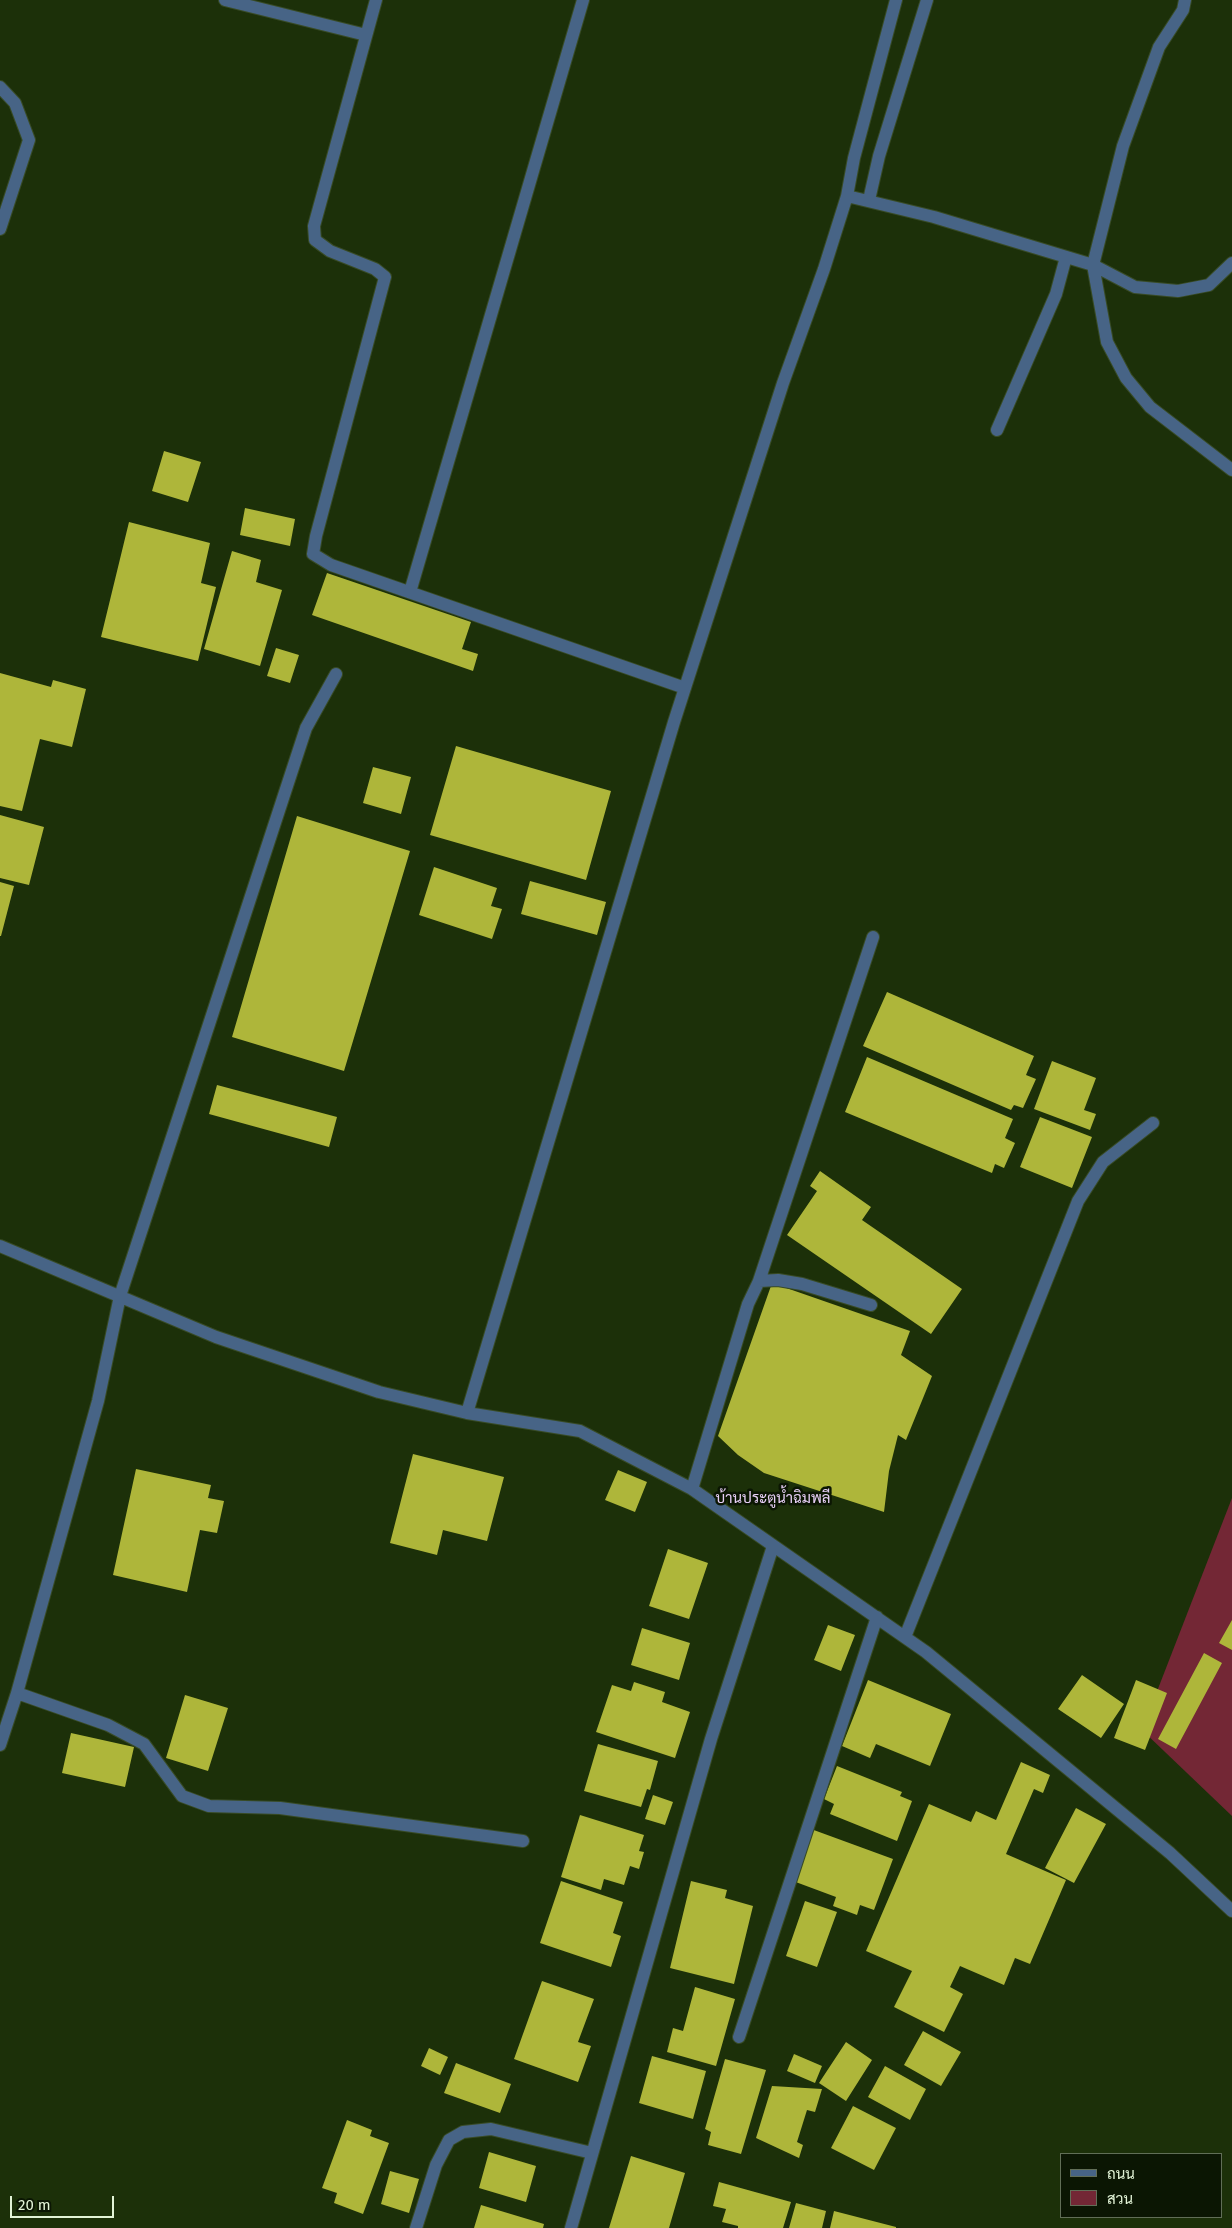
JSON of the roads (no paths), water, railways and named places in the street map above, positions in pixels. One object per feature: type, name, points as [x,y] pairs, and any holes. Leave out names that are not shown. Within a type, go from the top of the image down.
[{"type":"street","points":[[225,0],[366,35]]},
{"type":"street","points":[[376,0],[314,226],[315,240],[330,251],[375,269],[385,278],[316,536],[313,554],[331,565],[685,688]]},
{"type":"street","points":[[410,592],[583,0]]},
{"type":"street","points":[[467,1413],[685,688],[783,383],[824,269],[847,196],[854,158],[896,0]]},
{"type":"street","points":[[869,200],[879,156],[927,0]]},
{"type":"street","points":[[1185,0],[1183,10],[1159,47],[1123,146],[1093,265],[1107,342],[1126,378],[1150,407],[1232,470]]},
{"type":"street","points":[[0,87],[14,103],[29,140],[0,229]]},
{"type":"street","points":[[847,196],[934,217],[1093,265],[1135,287],[1178,291],[1209,285],[1232,263]]},
{"type":"street","points":[[997,430],[1053,303],[1066,257]]},
{"type":"street","points":[[0,1746],[18,1693],[98,1401],[120,1296],[306,728],[336,674]]},
{"type":"street","points":[[692,1489],[748,1304],[759,1281],[873,938]]},
{"type":"street","points":[[905,1637],[1078,1201],[1103,1162],[1153,1123]]},
{"type":"street","points":[[0,1246],[216,1336],[379,1392],[467,1413],[580,1431],[692,1489],[926,1652],[1170,1853],[1232,1911]]},
{"type":"street","points":[[759,1281],[778,1280],[802,1284],[871,1305]]},
{"type":"street","points":[[571,2228],[708,1749],[773,1546]]},
{"type":"street","points":[[740,2036],[877,1617]]},
{"type":"street","points":[[18,1693],[108,1725],[144,1744],[182,1796],[209,1806],[280,1808],[523,1842]]},
{"type":"street","points":[[416,2228],[436,2165],[449,2140],[463,2132],[491,2129],[592,2153]]},
{"type":"district","name":"บ้านประตูน้ำฉิมพลี","points":[[773,1499]]}]
